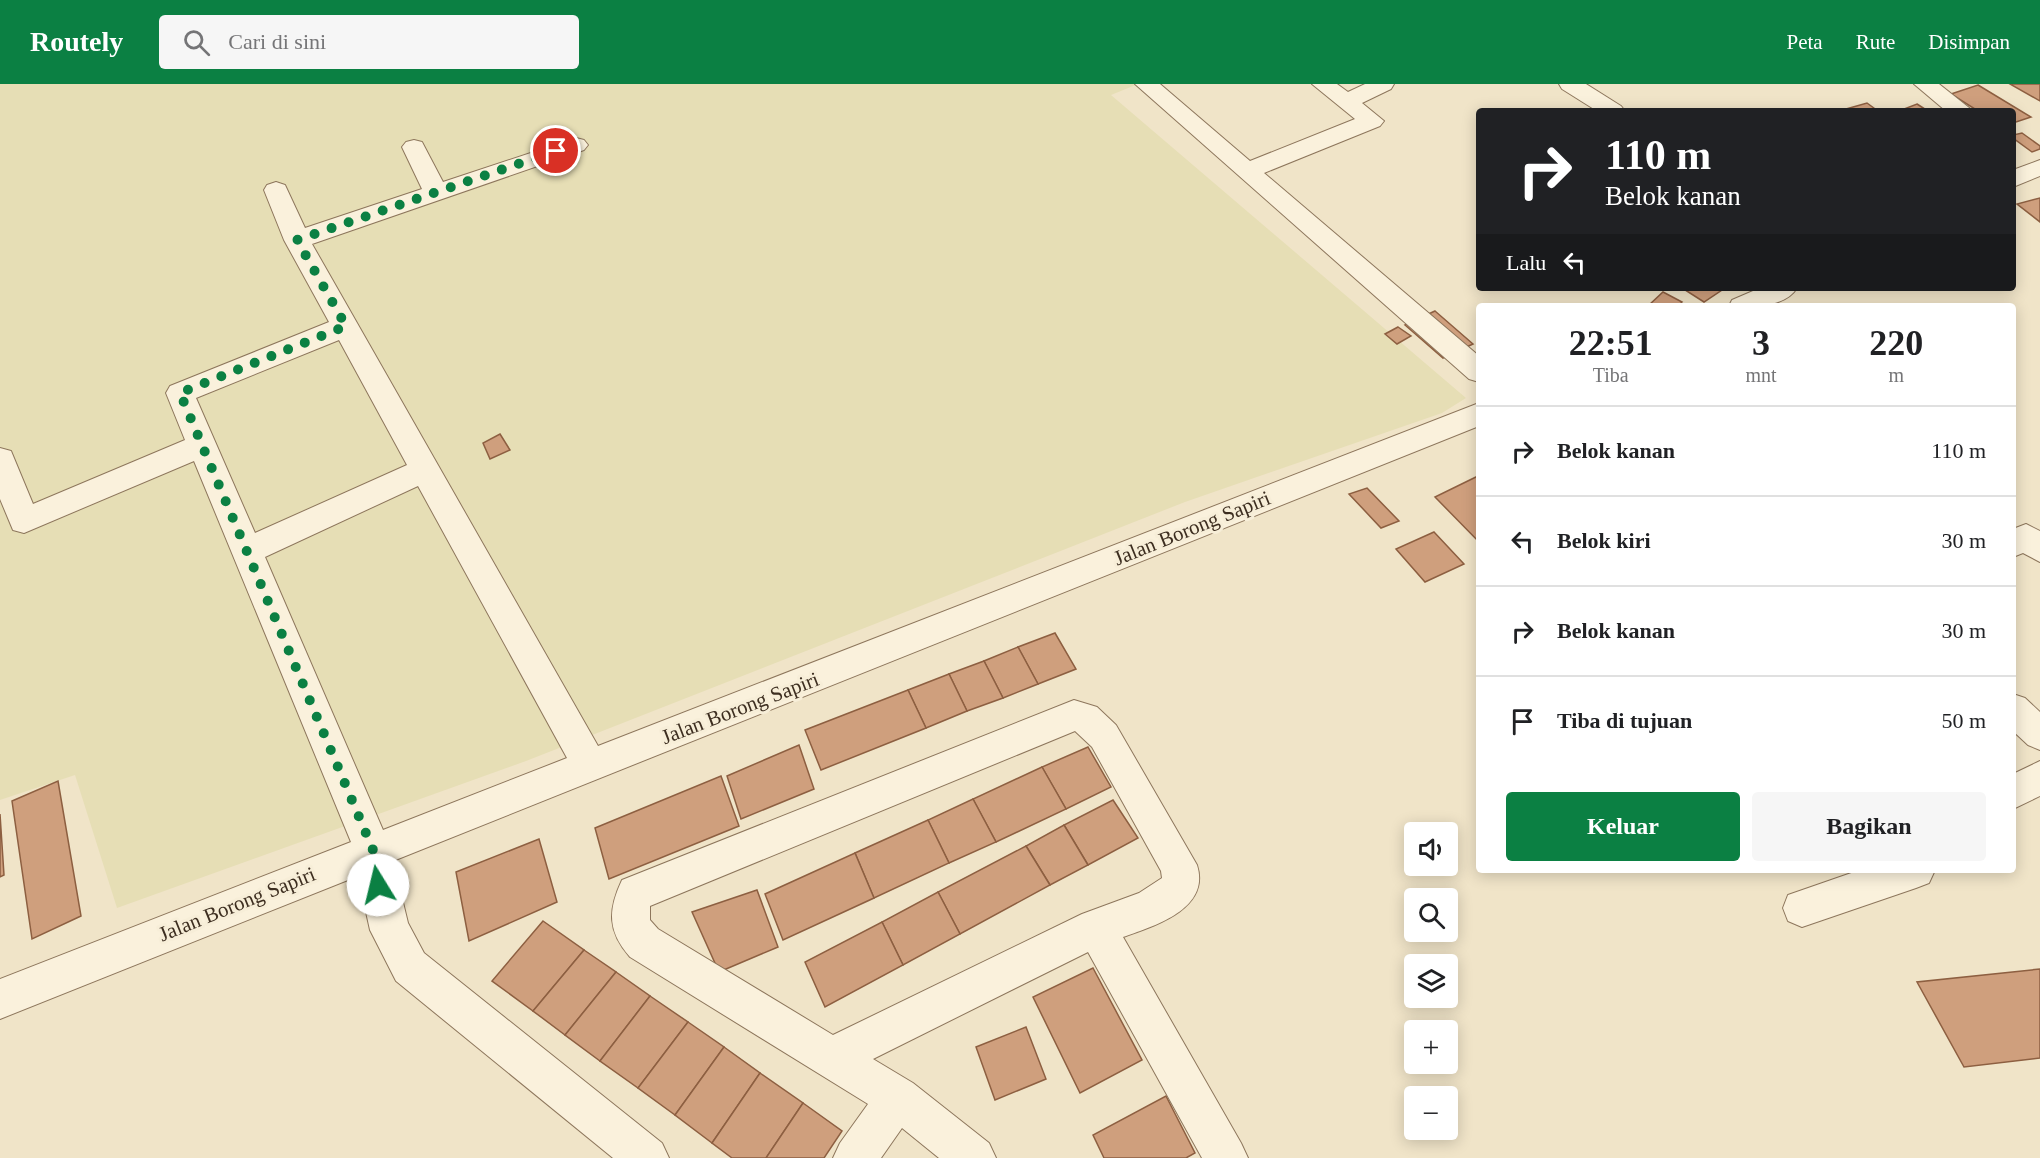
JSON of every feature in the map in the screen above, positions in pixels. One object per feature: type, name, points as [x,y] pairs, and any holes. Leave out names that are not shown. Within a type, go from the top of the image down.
[{"type":"street","points":[[1146,84],[1476,369]]},
{"type":"street","points":[[1248,171],[1371,121],[1323,84]]},
{"type":"street","points":[[1346,102],[1383,84]]},
{"type":"street","points":[[1570,84],[1608,108]]},
{"type":"street","points":[[1925,84],[1957,108]]},
{"type":"street","points":[[297,240],[576,145]]},
{"type":"street","points":[[414,147],[436,192]]},
{"type":"street","points":[[2016,153],[2038,167]]},
{"type":"street","points":[[2016,178],[2038,167]]},
{"type":"street","points":[[276,190],[297,240],[590,766]]},
{"type":"street","points":[[1749,303],[1777,291]]},
{"type":"street","points":[[346,326],[180,393],[373,850],[378,885],[390,930],[410,967],[647,1158]]},
{"type":"street","name":"Jalan Borong Sapiri","points":[[0,999],[1476,415]]},
{"type":"street","points":[[0,459],[24,521],[202,445]]},
{"type":"street","points":[[247,551],[425,470]]},
{"type":"street","points":[[2016,542],[2026,537],[2040,549]]},
{"type":"street","points":[[2016,712],[2040,734]]},
{"type":"street","points":[[830,1058],[1096,928],[1167,899],[1177,890],[1181,875],[1178,865],[1104,736],[1085,718],[1074,715],[636,893],[629,904],[633,931],[645,943],[830,1058],[898,1098],[974,1158]]},
{"type":"street","points":[[2016,790],[2040,778]]},
{"type":"street","points":[[1802,908],[1907,873]]},
{"type":"street","points":[[1096,928],[1226,1158]]},
{"type":"street","points":[[855,1158],[898,1098]]},
{"type":"shaded area","points":[[0,84],[1138,84],[1111,95],[1466,398],[1442,413],[1185,502],[526,761],[117,908],[75,775],[0,800]]},
{"type":"building","points":[[2010,84],[2040,84],[2040,101]]},
{"type":"building","points":[[1978,85],[2031,117],[2016,122],[2016,108],[1973,108],[1951,94]]},
{"type":"building","points":[[1867,103],[1874,108],[1850,108]]},
{"type":"building","points":[[1917,104],[1923,108],[1907,108]]},
{"type":"building","points":[[2022,133],[2040,146],[2040,149],[2032,152],[2016,140],[2016,134]]},
{"type":"building","points":[[2040,198],[2040,222],[2017,204]]},
{"type":"building","points":[[1687,291],[1720,291],[1704,302]]},
{"type":"building","points":[[1663,292],[1682,302],[1681,303],[1651,303]]},
{"type":"building","points":[[1435,311],[1473,344],[1443,358],[1405,325]]},
{"type":"building","points":[[1398,327],[1411,336],[1397,344],[1385,334]]},
{"type":"building","points":[[500,434],[510,450],[490,459],[483,443]]},
{"type":"building","points":[[1476,477],[1476,539],[1435,497]]},
{"type":"building","points":[[1367,488],[1399,521],[1381,528],[1349,494]]},
{"type":"building","points":[[1434,532],[1464,564],[1425,582],[1396,549]]},
{"type":"building","points":[[1055,633],[1076,669],[1038,684],[1018,647]]},
{"type":"building","points":[[1018,647],[1038,684],[1003,698],[984,661]]},
{"type":"building","points":[[984,661],[1003,698],[967,711],[949,674]]},
{"type":"building","points":[[949,674],[967,711],[926,728],[908,690]]},
{"type":"building","points":[[908,690],[926,728],[821,770],[805,730]]},
{"type":"building","points":[[799,745],[814,789],[741,819],[727,776]]},
{"type":"building","points":[[1088,747],[1111,787],[1066,809],[1042,767]]},
{"type":"building","points":[[1042,767],[1066,809],[996,842],[973,799]]},
{"type":"building","points":[[721,776],[739,826],[609,879],[595,828]]},
{"type":"building","points":[[58,781],[81,916],[32,939],[12,801]]},
{"type":"building","points":[[973,799],[996,842],[949,863],[928,820]]},
{"type":"building","points":[[1113,800],[1138,838],[1088,865],[1064,825]]},
{"type":"building","points":[[0,814],[4,875],[0,877]]},
{"type":"building","points":[[928,820],[949,863],[874,898],[855,853]]},
{"type":"building","points":[[1064,825],[1088,865],[1050,885],[1026,846]]},
{"type":"building","points":[[539,839],[557,902],[469,941],[456,872]]},
{"type":"building","points":[[1026,846],[1050,885],[960,934],[938,892]]},
{"type":"building","points":[[855,853],[874,898],[783,940],[765,894]]},
{"type":"building","points":[[757,890],[778,947],[719,972],[692,912]]},
{"type":"building","points":[[938,892],[960,934],[903,965],[882,922]]},
{"type":"building","points":[[543,921],[584,950],[533,1011],[492,981]]},
{"type":"building","points":[[882,922],[903,965],[825,1007],[805,962]]},
{"type":"building","points":[[584,950],[616,972],[565,1035],[533,1011]]},
{"type":"building","points":[[1093,968],[1142,1060],[1080,1093],[1033,997]]},
{"type":"building","points":[[2040,969],[2040,1058],[1964,1067],[1917,982]]},
{"type":"building","points":[[616,972],[650,996],[600,1061],[565,1035]]},
{"type":"building","points":[[650,996],[688,1022],[638,1088],[600,1061]]},
{"type":"building","points":[[688,1022],[724,1047],[675,1115],[638,1088]]},
{"type":"building","points":[[1026,1027],[1046,1079],[995,1100],[976,1047]]},
{"type":"building","points":[[724,1047],[760,1073],[712,1143],[675,1115]]},
{"type":"building","points":[[760,1073],[803,1103],[766,1158],[732,1158],[712,1143]]},
{"type":"building","points":[[1166,1096],[1195,1153],[1186,1158],[1104,1158],[1093,1135]]},
{"type":"building","points":[[803,1103],[842,1131],[824,1158],[766,1158]]},
{"type":"route","points":[[378,885],[373,850],[180,393],[346,326],[297,240],[556,151]]}]
